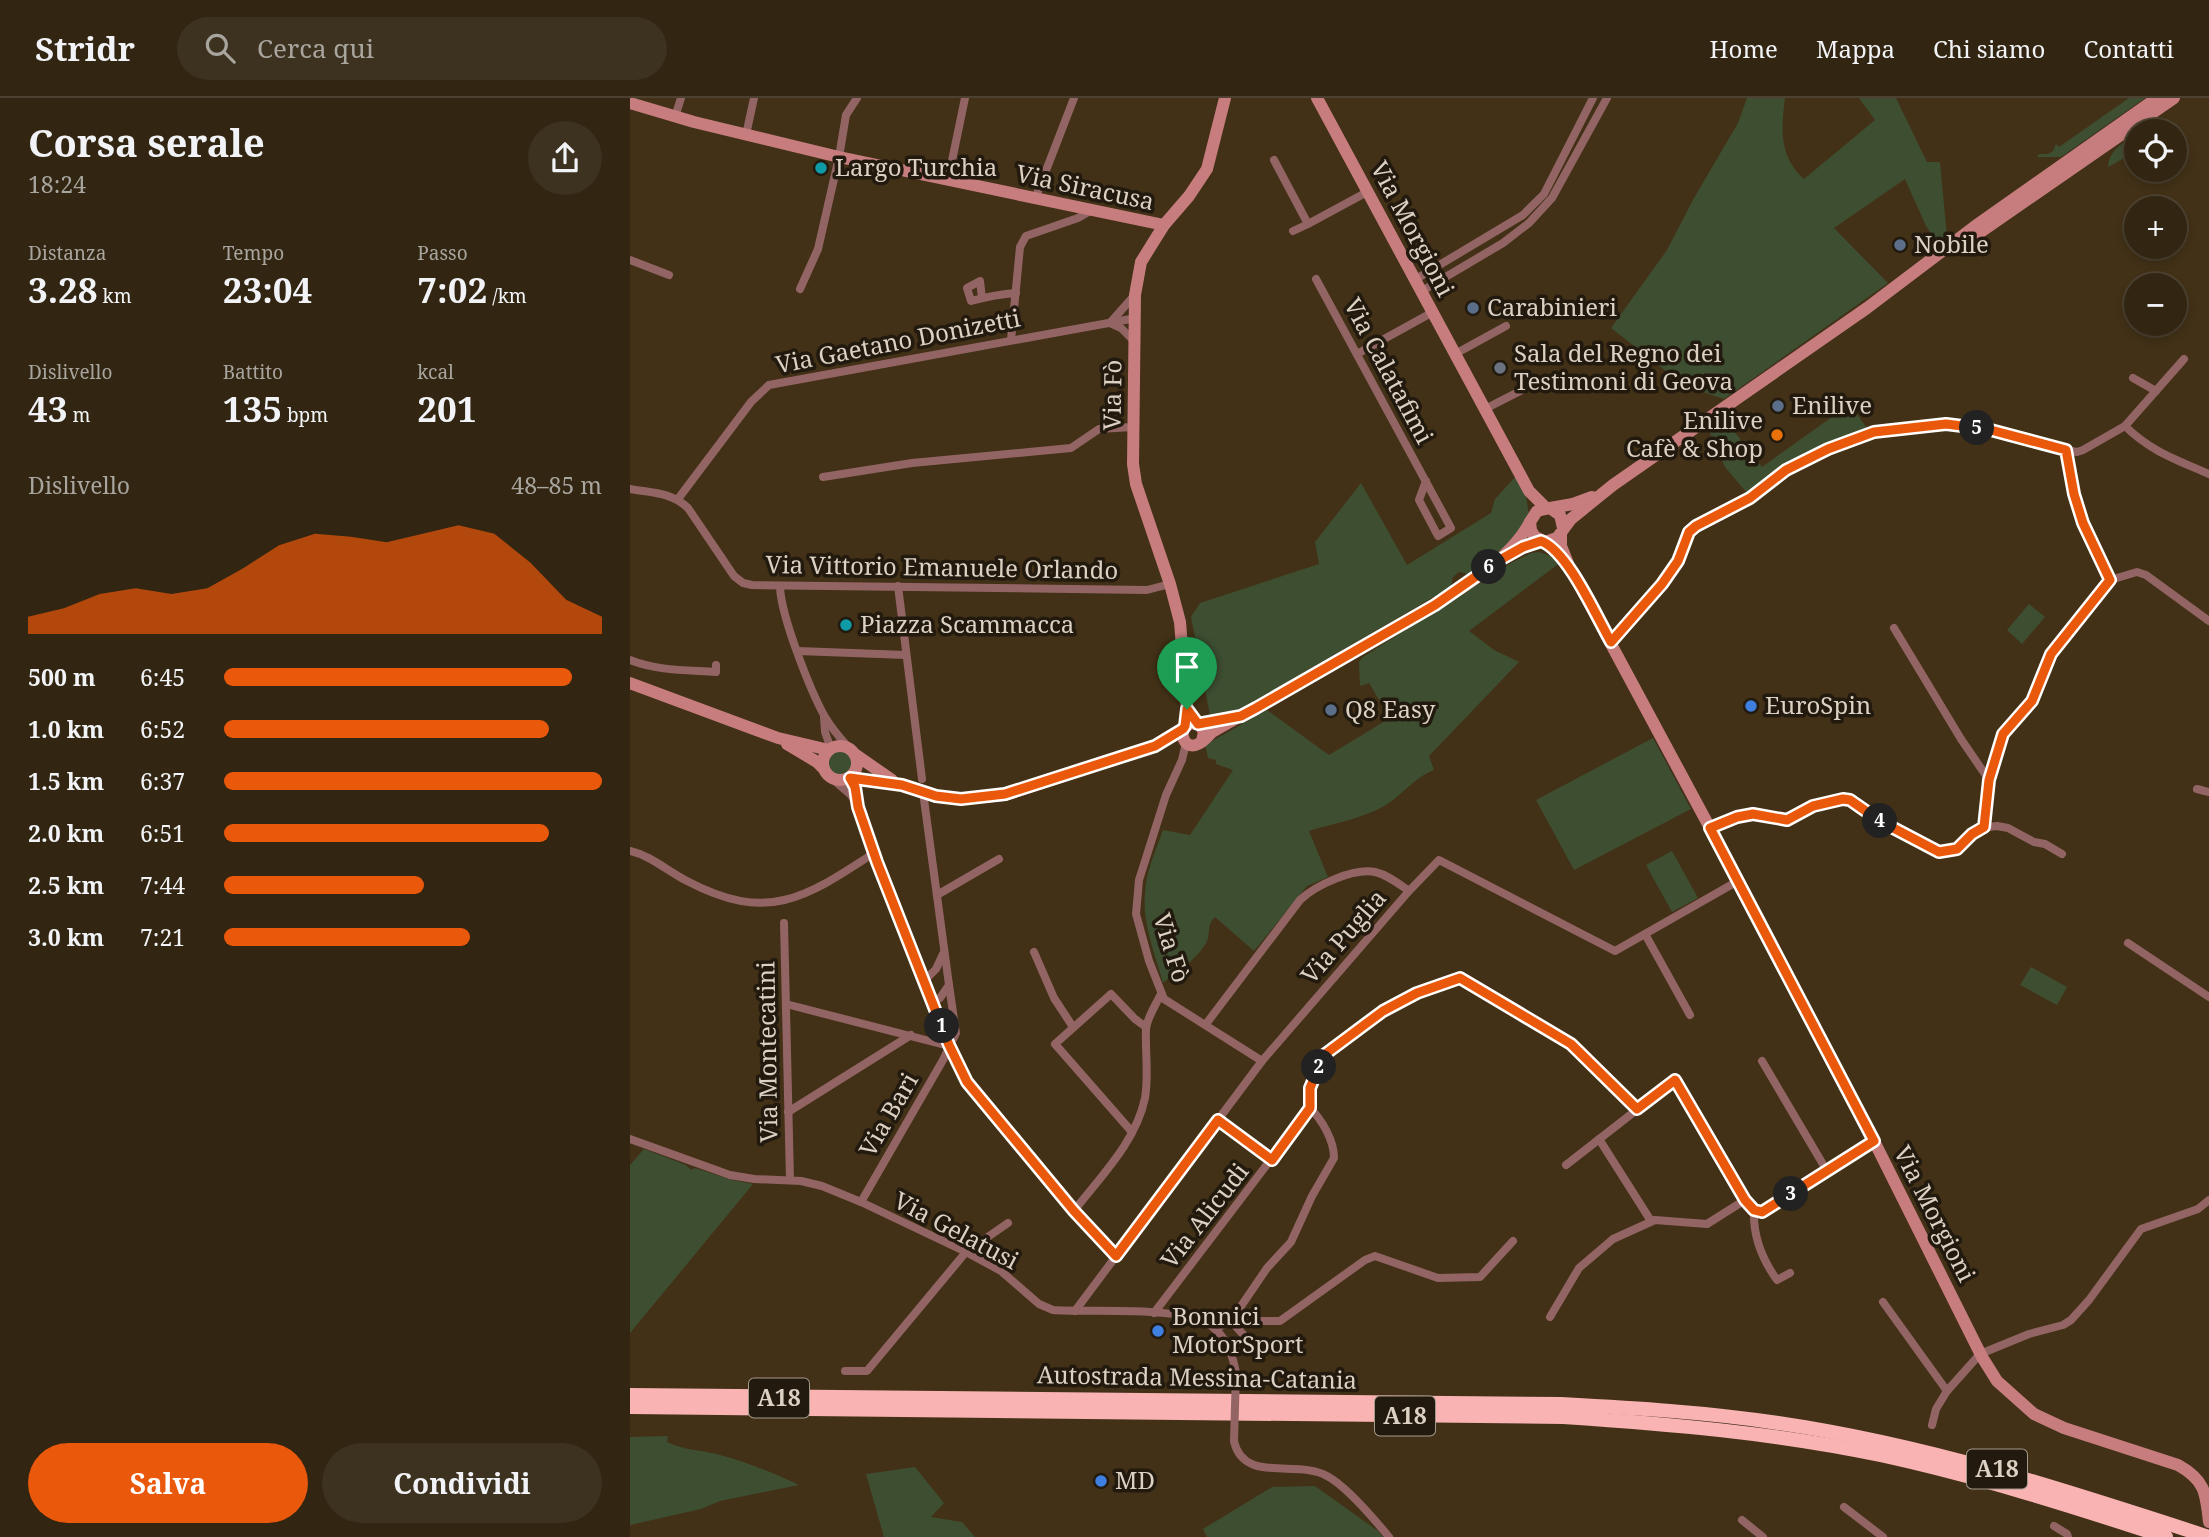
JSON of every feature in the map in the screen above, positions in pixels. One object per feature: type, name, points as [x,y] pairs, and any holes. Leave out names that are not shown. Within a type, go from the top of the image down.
[{"type":"highway","name":"Autostrada Messina-Catania","points":[[630,1397],[1561,1404],[1663,1409],[1767,1421],[1881,1441],[2018,1475],[2209,1537]]},
{"type":"highway","name":"Autostrada Messina-Catania","points":[[630,1407],[1563,1417],[1663,1423],[1777,1437],[1890,1458],[2014,1489],[2166,1537]]},
{"type":"main road","name":"Via Fò","points":[[1190,726],[1180,622],[1136,484],[1133,464],[1135,295],[1141,262],[1164,225],[1189,196],[1207,169],[1225,98]]},
{"type":"main road","name":"Via Morgioni","points":[[1317,98],[1369,191],[1422,275],[1422,291],[1529,491]]},
{"type":"main road","points":[[1155,746],[1194,743],[1435,605],[1498,561],[1523,547],[1554,540],[1571,519],[1614,485],[1867,308],[1974,227],[2157,98]]},
{"type":"main road","points":[[1867,308],[2174,98]]},
{"type":"main road","name":"Via Siracusa","points":[[630,103],[675,117],[839,157],[1164,225]]},
{"type":"main road","points":[[1498,561],[1523,535],[1537,511],[1589,498],[1614,485]]},
{"type":"main road","points":[[1529,491],[1560,515],[1561,546],[1569,566]]},
{"type":"main road","points":[[1529,491],[1532,533],[1569,566]]},
{"type":"main road","name":"Via Morgioni","points":[[1569,566],[1738,881],[1874,1141],[1980,1354],[1997,1381],[2034,1414],[2064,1428],[2178,1465],[2203,1478],[2208,1512]]},
{"type":"main road","points":[[630,683],[778,738],[830,749],[839,746],[902,785]]},
{"type":"main road","points":[[778,738],[817,762],[827,773],[839,780],[849,778],[923,786],[936,796],[961,799],[1005,794],[1155,746],[1190,726],[1241,716]]},
{"type":"main road","points":[[1190,726],[1204,730],[1194,743]]},
{"type":"main road","points":[[1190,726],[1182,736],[1194,743]]},
{"type":"main road","points":[[827,773],[823,760],[830,749]]},
{"type":"main road","points":[[849,778],[857,768],[852,752]]},
{"type":"street","points":[[675,117],[681,98]]},
{"type":"street","points":[[746,135],[754,98]]},
{"type":"street","points":[[800,289],[818,249],[846,115],[857,98]]},
{"type":"street","points":[[948,180],[965,98]]},
{"type":"street","points":[[1035,199],[1074,98]]},
{"type":"street","points":[[1434,284],[1422,275],[1523,215],[1544,194],[1593,98]]},
{"type":"street","points":[[1422,291],[1511,238],[1529,223],[1552,198],[1607,98]]},
{"type":"street","points":[[1274,160],[1308,224]]},
{"type":"street","points":[[1293,231],[1369,191]]},
{"type":"street","points":[[1011,340],[1020,247],[1026,236],[1078,218],[1090,211]]},
{"type":"street","points":[[630,260],[669,275]]},
{"type":"street","name":"Via Calatafimi","points":[[1316,279],[1426,481],[1451,528],[1438,536],[1419,500],[1426,481]]},
{"type":"street","points":[[982,298],[1016,293]]},
{"type":"street","points":[[1135,295],[1110,323],[1121,328],[1135,342]]},
{"type":"street","points":[[1357,354],[1433,312]]},
{"type":"street","name":"Via Gaetano Donizetti","points":[[678,499],[751,402],[769,385],[1136,318]]},
{"type":"street","points":[[1455,354],[1506,326]]},
{"type":"street","points":[[1611,642],[1662,584],[1678,561],[1691,529],[1750,498],[1786,470],[1828,449],[1874,432],[1946,424],[1987,429],[2077,452],[2125,426],[2184,359]]},
{"type":"street","points":[[2133,378],[2156,391]]},
{"type":"street","points":[[1485,409],[1536,383]]},
{"type":"street","points":[[2125,426],[2153,450],[2209,474]]},
{"type":"street","points":[[823,477],[912,463],[1071,448],[1099,429],[1132,427]]},
{"type":"street","points":[[2066,450],[2074,494],[2083,523],[2110,580]]},
{"type":"street","points":[[630,489],[678,499]]},
{"type":"street","name":"Via Vittorio Emanuele Orlando","points":[[678,499],[688,508],[734,576],[743,583],[780,586],[1147,590],[1170,584]]},
{"type":"street","points":[[1984,827],[1989,780],[2003,734],[2032,701],[2051,654],[2110,580],[2137,572],[2146,575],[2209,621]]},
{"type":"street","points":[[780,586],[780,599],[824,714],[833,730],[852,752]]},
{"type":"street","points":[[898,586],[943,951],[956,1033],[949,1045]]},
{"type":"street","points":[[1894,628],[1989,780]]},
{"type":"street","points":[[798,651],[906,655]]},
{"type":"street","points":[[630,660],[666,669],[716,673],[716,666]]},
{"type":"street","points":[[824,714],[830,749]]},
{"type":"street","points":[[810,744],[825,732]]},
{"type":"street","name":"Via Fò","points":[[1194,743],[1182,760],[1166,795],[1139,880],[1136,914],[1164,999],[1262,1061]]},
{"type":"street","points":[[827,773],[851,795],[858,807]]},
{"type":"street","points":[[849,778],[855,787],[858,807],[874,853],[949,1045],[967,1082],[1074,1211],[1116,1256]]},
{"type":"street","points":[[2197,789],[2209,792]]},
{"type":"street","points":[[1710,828],[1737,817],[1753,814],[1787,820],[1813,806],[1843,799],[1850,800],[1880,821],[1939,852],[1957,849],[1972,834],[1984,827],[1997,826],[2008,828],[2062,854]]},
{"type":"street","points":[[630,851],[640,853],[710,892],[753,904],[790,900],[821,887],[874,853]]},
{"type":"street","points":[[937,895],[999,859]]},
{"type":"street","name":"Via Puglia","points":[[1074,1311],[1262,1061],[1438,860],[1615,951],[1738,881]]},
{"type":"street","points":[[1206,1024],[1309,891],[1353,874],[1372,871],[1384,875],[1409,891]]},
{"type":"street","name":"Via Montecatini","points":[[784,923],[790,1180]]},
{"type":"street","points":[[1645,934],[1690,1015]]},
{"type":"street","points":[[2128,943],[2209,997]]},
{"type":"street","points":[[924,981],[941,962],[943,951]]},
{"type":"street","points":[[1034,952],[1054,998],[1073,1027]]},
{"type":"street","points":[[1231,1321],[1267,1268],[1292,1242],[1312,1196],[1334,1158],[1334,1151],[1322,1121],[1310,1108],[1310,1088],[1324,1055],[1383,1011],[1417,993],[1460,978],[1571,1044],[1637,1109]]},
{"type":"street","points":[[932,1001],[940,998],[949,985]]},
{"type":"street","points":[[1132,1132],[1055,1044],[1111,994],[1146,1027]]},
{"type":"street","points":[[1074,1211],[1138,1124],[1148,1070],[1146,1027],[1161,994]]},
{"type":"street","points":[[786,1004],[949,1045]]},
{"type":"street","points":[[788,1112],[911,1035]]},
{"type":"street","name":"Via Bari","points":[[861,1202],[949,1045]]},
{"type":"street","points":[[1762,1061],[1827,1171]]},
{"type":"street","points":[[1566,1165],[1675,1080],[1745,1200],[1754,1210],[1762,1212],[1874,1141]]},
{"type":"street","name":"Via Alicudi","points":[[1154,1313],[1310,1108]]},
{"type":"street","points":[[1218,1120],[1272,1160]]},
{"type":"street","name":"Via Gelatusi","points":[[630,1139],[730,1175],[811,1183],[861,1202],[967,1252],[1001,1272],[1039,1304],[1053,1310],[1154,1313],[1195,1318],[1215,1329]]},
{"type":"street","points":[[1599,1139],[1651,1221]]},
{"type":"street","points":[[1550,1317],[1579,1268],[1613,1238],[1651,1221],[1707,1224],[1745,1200]]},
{"type":"street","points":[[1932,1425],[1936,1409],[1947,1391],[1980,1354],[2071,1320],[2141,1229],[2199,1209],[2209,1200]]},
{"type":"street","points":[[1754,1210],[1763,1259],[1777,1280],[1790,1273]]},
{"type":"street","points":[[845,1371],[867,1371],[967,1252],[1008,1223]]},
{"type":"street","points":[[1389,1537],[1334,1481],[1317,1472],[1297,1468],[1252,1466],[1239,1456],[1234,1441],[1236,1373],[1233,1357],[1228,1345],[1215,1329],[1231,1321],[1280,1321],[1365,1260],[1375,1256],[1438,1278],[1480,1277],[1513,1241]]},
{"type":"street","points":[[1883,1302],[1947,1391]]},
{"type":"street","points":[[1231,1321],[1249,1341],[1257,1342]]},
{"type":"street","points":[[1844,1507],[1883,1537]]},
{"type":"street","points":[[1742,1520],[1763,1537]]},
{"type":"street","points":[[2054,1526],[2068,1537]]},
{"type":"green space","points":[[1747,98],[1785,98],[1783,132],[1786,152],[1804,179],[1875,120],[1859,98],[1896,98],[1927,162],[1940,162],[1947,237],[1937,243],[1926,226],[1905,179],[1834,228],[1888,283],[1724,399],[1685,386],[1611,328],[1667,250],[1738,123]]},
{"type":"green space","points":[[2129,98],[2145,98],[2061,157],[2037,157],[2039,154],[2053,151],[2056,144],[2059,147]]},
{"type":"green space","points":[[2124,143],[2124,158],[2108,167],[2114,151]]},
{"type":"green space","points":[[1850,404],[1866,427],[1784,465],[1747,493],[1725,467],[1708,428],[1723,417],[1762,467]]},
{"type":"green space","points":[[1517,475],[1526,496],[1529,515],[1512,543],[1468,574],[1459,572],[1453,577],[1451,587],[1254,701],[1227,713],[1210,715],[1191,617],[1200,603],[1319,564],[1315,542],[1361,483],[1407,565],[1491,513],[1495,499]]},
{"type":"green space","points":[[1539,552],[1561,562],[1469,631],[1494,650],[1519,662],[1429,756],[1434,770],[1420,777],[1380,808],[1309,831],[1328,877],[1307,886],[1254,951],[1215,917],[1210,923],[1207,940],[1202,949],[1163,983],[1147,927],[1146,885],[1163,830],[1190,835],[1233,770],[1208,758],[1205,745],[1267,710],[1329,755],[1390,718],[1369,683],[1360,686],[1359,662],[1363,657],[1513,562]]},
{"type":"green space","points":[[2029,604],[2045,617],[2022,644],[2007,630]]},
{"type":"green space","points":[[1653,738],[1691,809],[1574,870],[1536,800]]},
{"type":"green space","points":[[842,750],[851,754],[855,763],[851,772],[842,776],[833,772],[829,763],[833,754]]},
{"type":"green space","points":[[1672,851],[1698,898],[1672,912],[1646,865]]},
{"type":"green space","points":[[2031,967],[2067,987],[2057,1005],[2020,985]]},
{"type":"green space","points":[[644,1149],[686,1165],[691,1170],[695,1168],[753,1184],[630,1333],[630,1165]]},
{"type":"green space","points":[[668,1436],[667,1442],[674,1445],[737,1460],[799,1485],[720,1501],[701,1509],[630,1525],[630,1437]]},
{"type":"green space","points":[[915,1467],[944,1503],[931,1517],[962,1522],[975,1537],[884,1537],[866,1474]]},
{"type":"green space","points":[[1315,1486],[1383,1537],[1207,1537],[1203,1529],[1272,1487]]},
{"type":"place","name":"Largo Turchia","points":[[821,168]]},
{"type":"place","name":"Nobile","points":[[1900,245]]},
{"type":"place","name":"Carabinieri","points":[[1473,308]]},
{"type":"place","name":"Sala del Regno dei Testimoni di Geova","points":[[1500,368]]},
{"type":"place","name":"Enilive","points":[[1778,406]]},
{"type":"place","name":"Enilive Cafè & Shop","points":[[1777,435]]},
{"type":"place","name":"Piazza Scammacca","points":[[846,625]]},
{"type":"place","name":"EuroSpin","points":[[1751,706]]},
{"type":"place","name":"Q8 Easy","points":[[1331,710]]},
{"type":"place","name":"Bonnici MotorSport","points":[[1158,1331]]},
{"type":"place","name":"MD","points":[[1101,1481]]},
{"type":"route","points":[[1946,424],[1987,429],[2066,450],[2074,494],[2083,523],[2110,580],[2051,654],[2032,701],[2003,734],[1989,780],[1984,827],[1972,834],[1957,849],[1939,852],[1880,821],[1850,800],[1843,799],[1813,806],[1787,820],[1753,814],[1737,817],[1710,828],[1874,1141],[1762,1212],[1754,1210],[1745,1200],[1675,1080],[1637,1109],[1571,1044],[1460,978],[1417,993],[1383,1011],[1324,1055],[1310,1088],[1310,1108],[1272,1160],[1218,1120],[1116,1256],[1074,1211],[967,1082],[949,1045],[877,862],[858,807],[855,787],[849,778],[871,779],[936,796],[961,799],[1005,794],[1155,746],[1183,729],[1187,709],[1198,724],[1241,716],[1435,605],[1498,561],[1523,547],[1541,541],[1545,541],[1569,566],[1611,642],[1662,584],[1678,561],[1691,529],[1750,498],[1786,470],[1828,449],[1874,432],[1946,424]]}]
